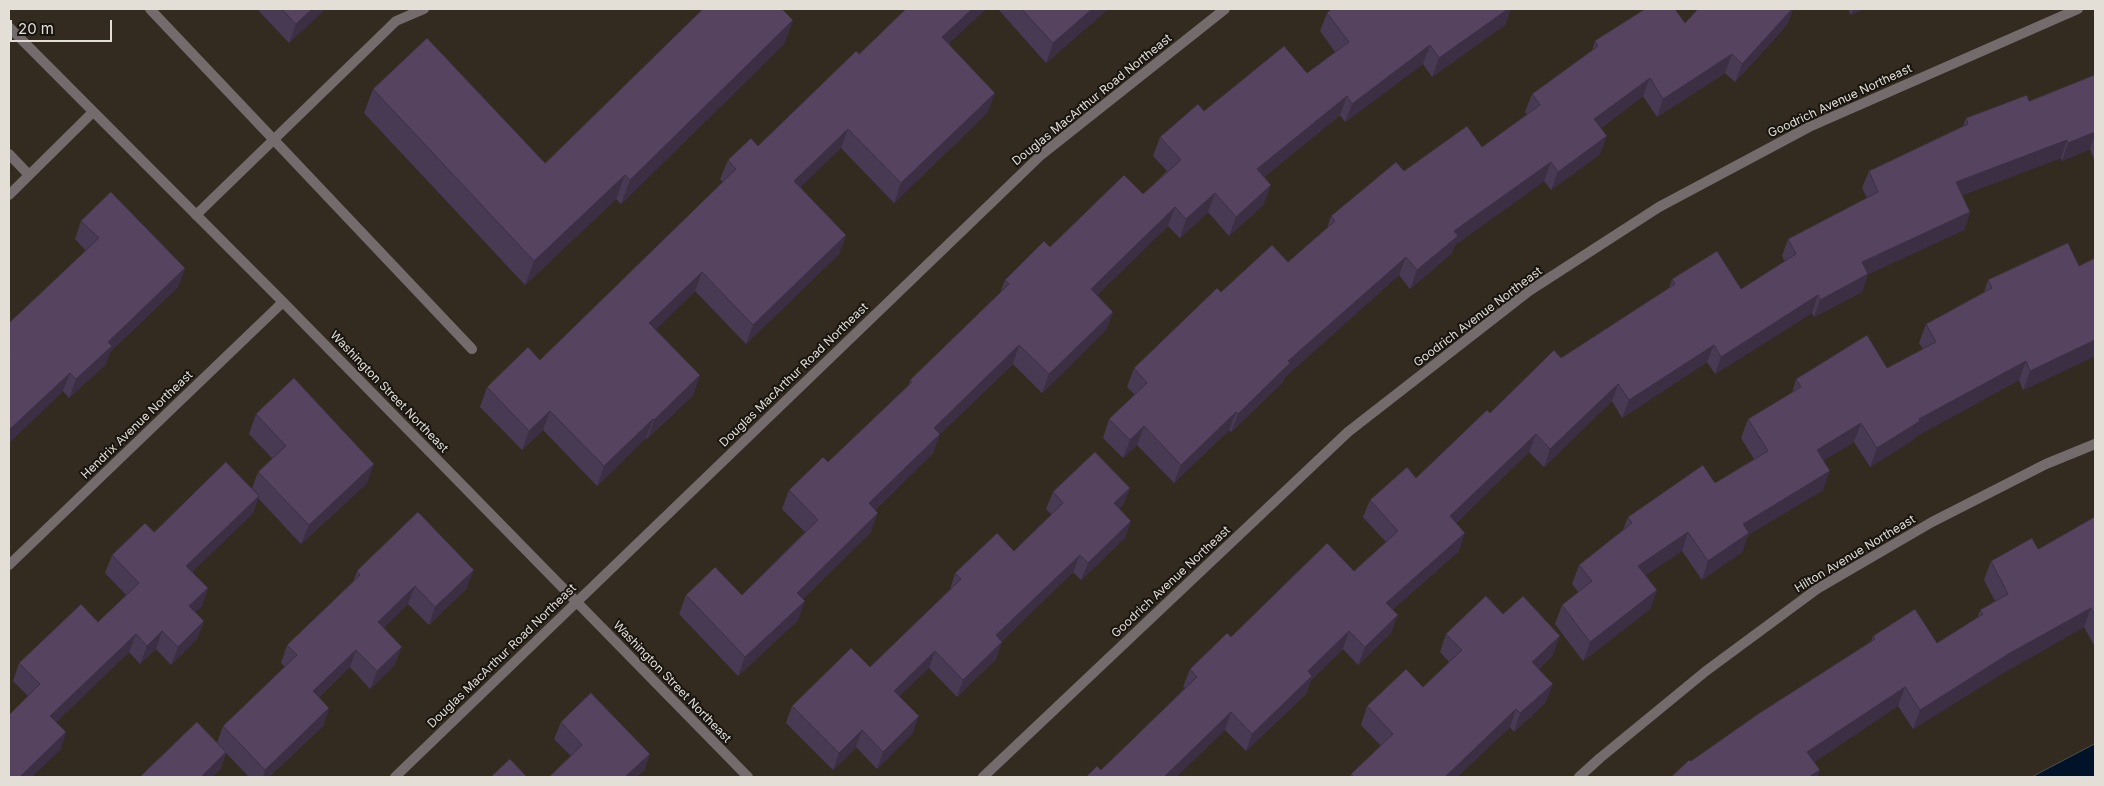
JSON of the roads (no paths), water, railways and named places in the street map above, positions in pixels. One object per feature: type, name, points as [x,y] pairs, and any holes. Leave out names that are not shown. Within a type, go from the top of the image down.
[{"type":"street","points":[[150,9],[472,349]]},
{"type":"street","points":[[196,215],[396,21],[424,9]]},
{"type":"street","name":"Douglas MacArthur Road Northeast","points":[[394,777],[1041,155],[1225,9]]},
{"type":"street","name":"Goodrich Avenue Northeast","points":[[983,777],[1348,432],[1529,291],[1659,207],[1808,127],[2078,9]]},
{"type":"street","name":"Washington Street Northeast","points":[[9,27],[283,302],[748,777]]},
{"type":"street","points":[[9,195],[93,112]]},
{"type":"street","points":[[9,154],[29,175]]},
{"type":"street","name":"Hendrix Avenue Northeast","points":[[9,566],[283,302]]},
{"type":"street","name":"Hilton Avenue Northeast","points":[[1579,777],[1706,670],[1817,589],[1932,522],[2046,464],[2095,444]]},
{"type":"water","points":[[2095,744],[2095,777],[2032,777]]}]
